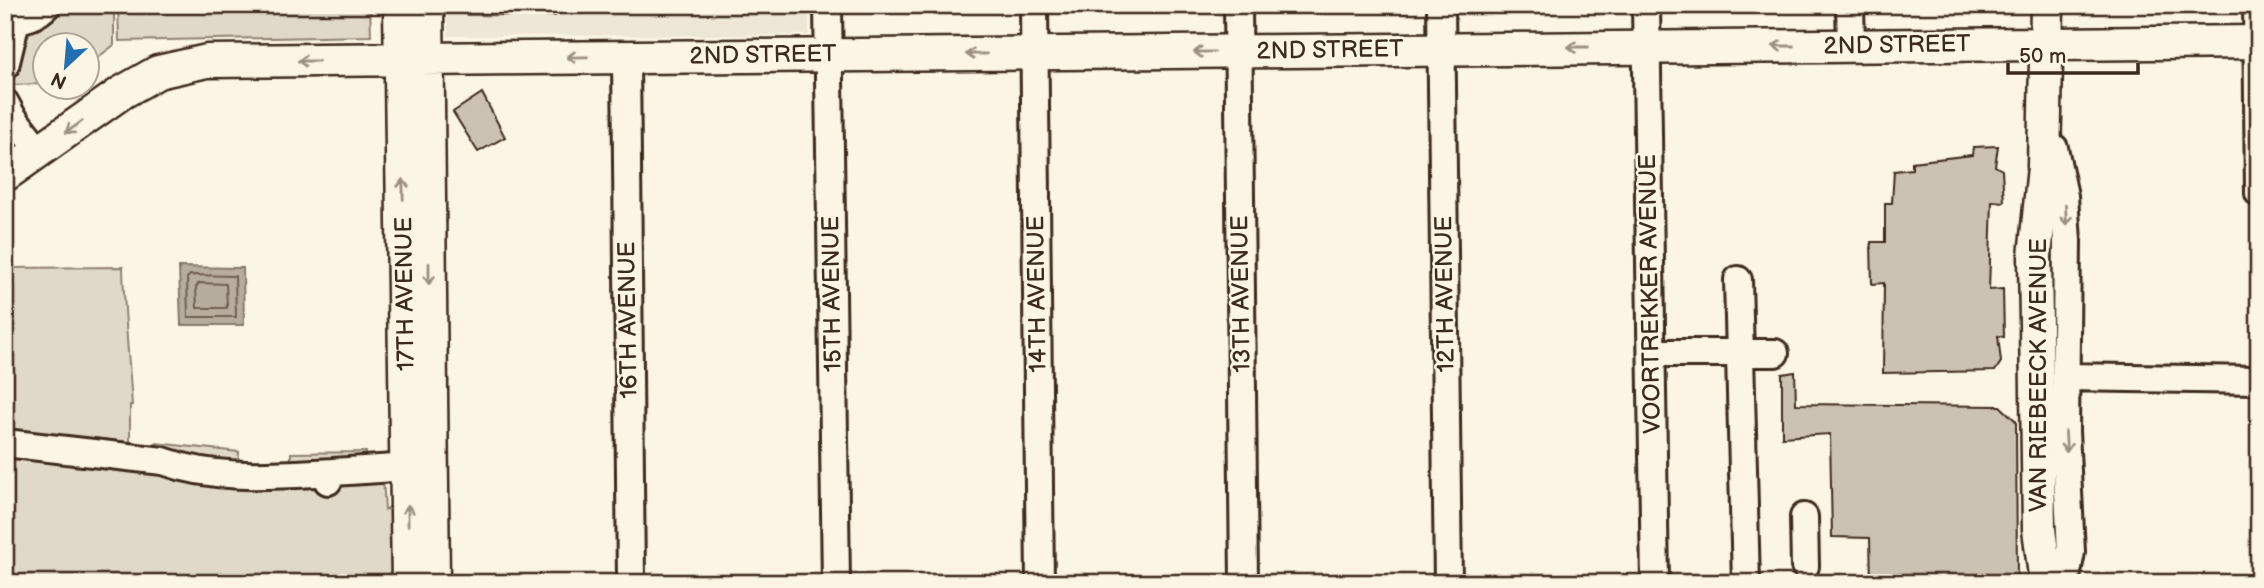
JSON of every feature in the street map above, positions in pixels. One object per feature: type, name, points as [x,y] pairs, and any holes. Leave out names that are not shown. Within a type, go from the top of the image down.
[{"type":"main road","name":"17TH AVENUE","points":[[400,5],[414,59],[419,465],[408,583]]},
{"type":"main road","name":"17TH AVENUE","points":[[427,5],[402,117],[419,465],[432,583]]},
{"type":"main road","name":"VAN RIEBEECK AVENUE","points":[[2047,5],[2056,43]]},
{"type":"main road","name":"VAN RIEBEECK AVENUE","points":[[2046,583],[2039,529],[2035,257],[2038,215],[2049,157],[2056,43],[2064,5]]},
{"type":"main road","name":"2ND STREET","points":[[5,175],[121,93],[158,72],[207,61],[2258,41]]},
{"type":"main road","points":[[342,61],[385,90],[402,117]]},
{"type":"street","points":[[5,66],[11,19],[40,12],[47,5]]},
{"type":"street","name":"15TH AVENUE","points":[[828,5],[836,583]]},
{"type":"street","name":"14TH AVENUE","points":[[1034,5],[1040,583]]},
{"type":"street","name":"13TH AVENUE","points":[[1238,5],[1244,583]]},
{"type":"street","name":"12TH AVENUE","points":[[1441,5],[1448,583]]},
{"type":"street","name":"VOORTREKKER AVENUE","points":[[1646,5],[1654,583]]},
{"type":"street","points":[[1850,5],[1851,46]]},
{"type":"street","points":[[2257,5],[2259,193]]},
{"type":"street","name":"16TH AVENUE","points":[[626,57],[631,583]]},
{"type":"street","points":[[5,103],[40,152]]},
{"type":"street","points":[[2049,157],[2064,196],[2066,218],[2065,431],[2071,552],[2065,583]]},
{"type":"street","points":[[1738,280],[1746,583]]},
{"type":"street","points":[[1652,352],[1775,352]]},
{"type":"street","points":[[2066,377],[2259,380]]},
{"type":"street","points":[[5,443],[163,461],[186,469],[232,476],[330,476],[419,465]]},
{"type":"street","points":[[1804,517],[1805,566]]},
{"type":"shaded area","points":[[5,5],[114,5],[114,45],[102,54],[102,32],[32,32],[32,84],[5,85]]},
{"type":"shaded area","points":[[118,5],[370,5],[371,36],[119,41]]},
{"type":"shaded area","points":[[447,5],[809,5],[809,35],[448,36]]},
{"type":"shaded area","points":[[467,5],[555,5],[555,16],[467,15]]},
{"type":"shaded area","points":[[123,267],[132,405],[130,446],[155,446],[156,443],[239,452],[238,466],[291,465],[291,453],[366,452],[366,478],[383,477],[385,510],[398,501],[399,583],[5,583],[5,268]]},
{"type":"water","points":[[179,267],[243,268],[244,325],[181,325]]},
{"type":"building","points":[[482,93],[505,137],[478,152],[453,112]]},
{"type":"building","points":[[1998,146],[1995,166],[2002,170],[2004,202],[1992,201],[1989,290],[2003,289],[2004,337],[1998,336],[2001,362],[1995,371],[1883,373],[1884,283],[1872,284],[1871,242],[1885,242],[1885,203],[1892,203],[1894,171],[1912,169],[1912,162],[1972,155],[1973,147]]},
{"type":"building","points":[[1795,372],[1796,404],[2000,406],[2016,421],[2017,583],[1871,583],[1870,538],[1832,537],[1830,434],[1782,437],[1782,374]]}]
